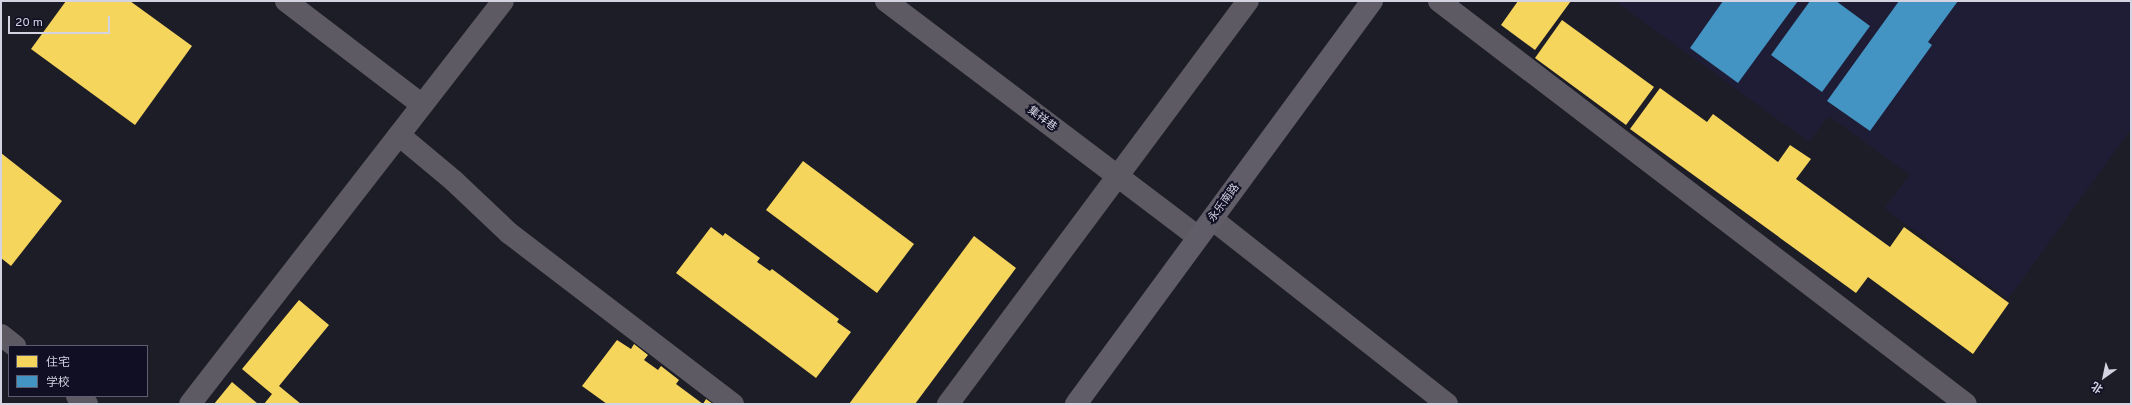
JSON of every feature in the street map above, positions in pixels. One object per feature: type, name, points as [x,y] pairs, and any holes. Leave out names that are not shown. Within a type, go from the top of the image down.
[{"type":"main road","name":"永乐南路","points":[[1076,404],[1372,1]]},
{"type":"street","points":[[286,1],[422,105]]},
{"type":"street","points":[[190,404],[503,1]]},
{"type":"street","name":"集祥巷","points":[[886,1],[1198,237]]},
{"type":"street","points":[[948,404],[1248,1]]},
{"type":"street","points":[[1439,1],[1966,404]]},
{"type":"street","points":[[399,135],[454,181],[509,233],[733,404]]},
{"type":"street","points":[[1212,219],[1447,404]]},
{"type":"street","points":[[1,335],[14,345]]},
{"type":"street","points":[[78,397],[87,404]]},
{"type":"shaded area","points":[[1615,1],[2131,1],[2131,129],[2008,299],[1884,208],[1910,175],[1829,116],[1809,142]]},
{"type":"building: 住宅","points":[[66,1],[130,1],[192,46],[135,125],[31,49]]},
{"type":"building: 住宅","points":[[1518,1],[1571,1],[1535,50],[1501,25]]},
{"type":"building: 住宅","points":[[1562,20],[1654,87],[1626,125],[1535,58]]},
{"type":"building: 住宅","points":[[1660,88],[1707,122],[1713,114],[1778,162],[1790,145],[1811,159],[1796,179],[1890,247],[1904,227],[2009,303],[1973,354],[1868,277],[1856,293],[1630,129]]},
{"type":"building: 住宅","points":[[1,153],[62,201],[11,266],[1,258]]},
{"type":"building: 住宅","points":[[803,161],[914,244],[877,293],[766,210]]},
{"type":"building: 住宅","points":[[711,227],[723,236],[725,233],[760,258],[757,262],[770,271],[772,269],[839,319],[837,322],[851,332],[816,378],[676,273]]},
{"type":"building: 住宅","points":[[974,236],[1016,268],[915,404],[849,404]]},
{"type":"building: 住宅","points":[[299,300],[329,325],[279,386],[301,404],[264,404],[272,394],[242,369]]},
{"type":"building: 住宅","points":[[617,340],[631,349],[634,344],[648,355],[644,360],[658,370],[661,366],[679,380],[676,384],[703,404],[607,404],[582,386]]},
{"type":"building: 住宅","points":[[232,382],[258,404],[214,404]]},
{"type":"building: 住宅","points":[[706,399],[713,404],[703,404]]},
{"type":"building: 学校","points":[[1723,1],[1798,1],[1738,83],[1690,48]]},
{"type":"building: 学校","points":[[1810,1],[1836,1],[1870,26],[1822,92],[1771,55]]},
{"type":"building: 学校","points":[[1899,1],[1958,1],[1928,42],[1932,45],[1870,131],[1827,101]]}]
